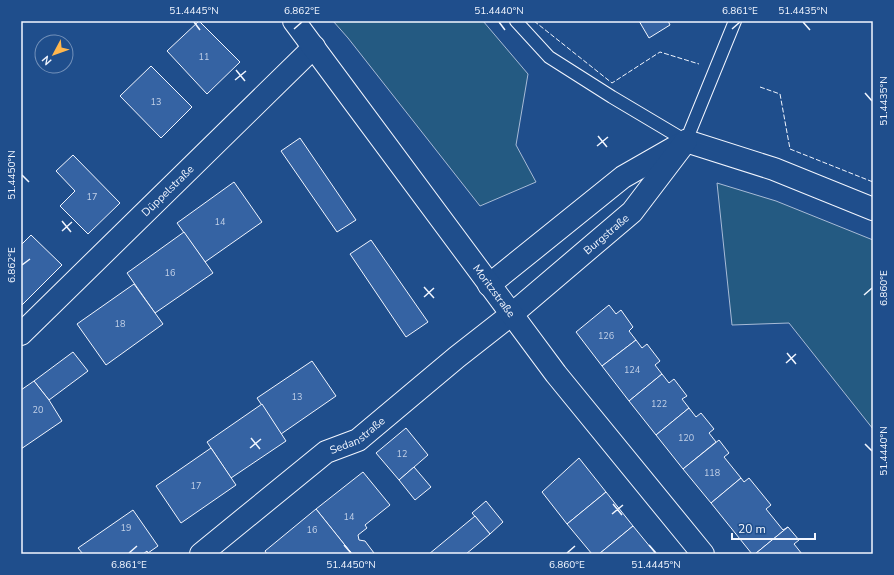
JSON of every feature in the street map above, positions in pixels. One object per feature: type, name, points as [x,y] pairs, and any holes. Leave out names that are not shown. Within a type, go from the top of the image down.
[{"type":"street","name":"Moritzstraße","points":[[294,21],[556,374],[703,554]]},
{"type":"street","name":"Düppelstraße","points":[[21,334],[314,47]]},
{"type":"street","points":[[489,285],[623,177],[686,141],[774,169],[873,209]]},
{"type":"street","name":"Burgstraße","points":[[512,314],[632,212],[686,141]]},
{"type":"street","name":"Sedanstraße","points":[[201,554],[326,452],[358,440],[457,357],[512,314]]},
{"type":"lane","points":[[516,21],[549,57],[686,141],[735,21]]},
{"type":"shaded area","points":[[333,21],[483,21],[528,74],[516,145],[536,182],[480,206]]},
{"type":"shaded area","points":[[717,183],[776,201],[873,240],[873,429],[789,323],[732,325]]},
{"type":"building","points":[[199,21],[240,62],[207,94],[167,51]]},
{"type":"building","points":[[639,21],[668,21],[670,25],[649,38]]},
{"type":"building","points":[[151,66],[192,107],[161,138],[120,96]]},
{"type":"building","points":[[300,138],[356,220],[337,232],[281,151]]},
{"type":"building","points":[[73,155],[120,203],[88,234],[60,206],[75,191],[56,171]]},
{"type":"building","points":[[234,182],[262,222],[205,262],[177,223]]},
{"type":"building","points":[[184,232],[213,273],[155,313],[127,273]]},
{"type":"building","points":[[31,235],[62,265],[21,306],[21,245]]},
{"type":"building","points":[[371,240],[428,322],[406,337],[350,254]]},
{"type":"building","points":[[134,284],[163,324],[106,365],[77,324]]},
{"type":"building","points":[[609,305],[616,314],[621,310],[633,327],[629,331],[636,340],[602,366],[576,332]]},
{"type":"building","points":[[636,340],[642,348],[647,344],[660,361],[655,365],[662,374],[629,401],[602,366]]},
{"type":"building","points":[[73,352],[88,371],[49,400],[34,381]]},
{"type":"building","points":[[312,361],[336,396],[281,434],[257,398]]},
{"type":"building","points":[[662,374],[669,383],[674,379],[687,396],[682,399],[689,408],[656,435],[629,401]]},
{"type":"building","points":[[34,381],[49,400],[62,421],[21,449],[21,390]]},
{"type":"building","points":[[262,404],[286,441],[231,478],[207,442]]},
{"type":"building","points":[[689,408],[696,417],[701,413],[714,429],[709,433],[716,442],[683,469],[656,435]]},
{"type":"building","points":[[406,428],[428,455],[399,480],[376,453]]},
{"type":"building","points":[[719,440],[729,453],[724,457],[741,478],[711,503],[683,469]]},
{"type":"building","points":[[211,448],[236,485],[181,523],[156,486]]},
{"type":"building","points":[[579,458],[606,492],[567,524],[542,492]]},
{"type":"building","points":[[414,467],[431,487],[415,500],[399,480]]},
{"type":"building","points":[[363,472],[390,505],[365,525],[367,528],[358,535],[359,540],[365,541],[374,553],[352,554],[316,509]]},
{"type":"building","points":[[741,478],[744,482],[749,478],[771,505],[766,509],[783,530],[788,527],[755,554],[752,554],[711,503]]},
{"type":"building","points":[[606,492],[633,526],[599,554],[592,554],[567,524]]},
{"type":"building","points":[[486,501],[503,522],[490,534],[472,513]]},
{"type":"building","points":[[316,509],[352,554],[267,554],[265,551]]},
{"type":"building","points":[[133,510],[158,546],[148,553],[147,551],[143,554],[83,554],[78,548]]},
{"type":"building","points":[[475,516],[490,534],[466,554],[429,554]]},
{"type":"building","points":[[633,526],[656,554],[599,554]]},
{"type":"building","points":[[788,527],[799,540],[794,544],[802,554],[755,554]]},
{"type":"fence","points":[[534,21],[612,83],[660,52],[699,64]]},
{"type":"fence","points":[[760,87],[780,94],[790,149],[873,182]]}]
